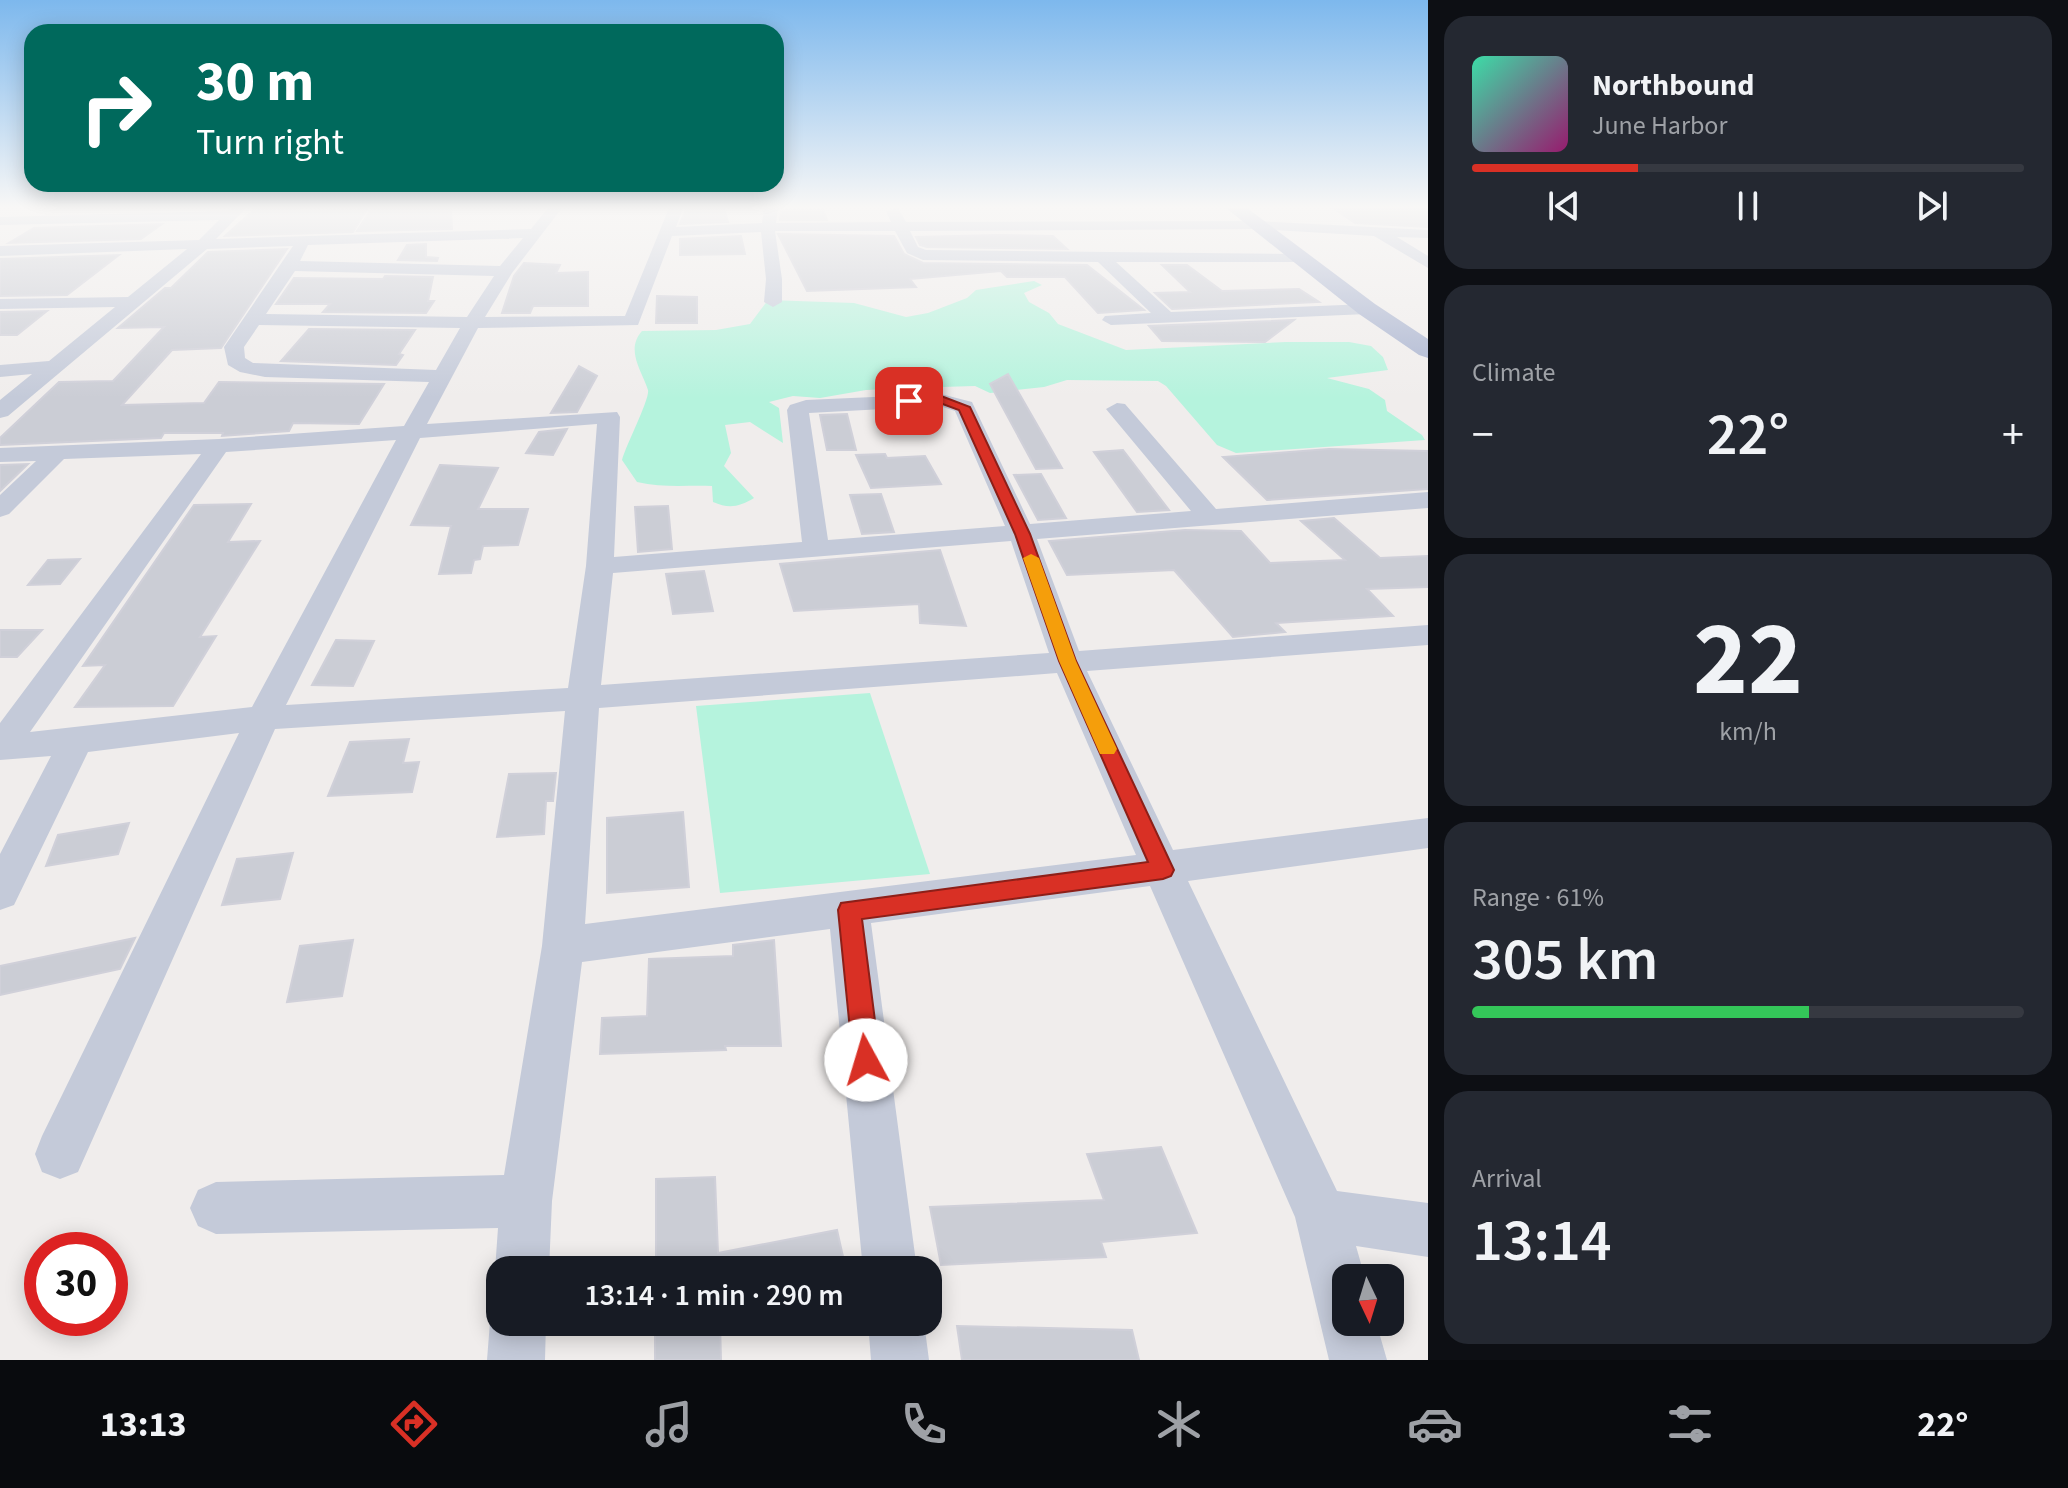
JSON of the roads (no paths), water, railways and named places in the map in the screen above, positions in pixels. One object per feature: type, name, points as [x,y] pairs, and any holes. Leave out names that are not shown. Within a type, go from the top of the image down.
[{"type":"main road","points":[[1316,271],[1428,350]]},
{"type":"street","points":[[0,411],[169,271]]},
{"type":"street","points":[[286,271],[234,347],[235,361],[247,368],[445,376]]},
{"type":"street","points":[[60,1154],[263,718],[412,431],[505,271]]},
{"type":"street","points":[[253,319],[472,323],[632,321],[650,271]]},
{"type":"street","points":[[773,271],[773,302]]},
{"type":"street","points":[[1117,271],[1167,318]]},
{"type":"street","points":[[0,304],[131,302]]},
{"type":"street","points":[[1111,320],[1367,309]]},
{"type":"street","points":[[0,371],[57,366]]},
{"type":"street","points":[[816,549],[798,410],[806,406],[941,400],[964,407],[1022,534],[1067,661],[1321,1215],[1334,1264]]},
{"type":"street","points":[[1117,409],[1210,518]]},
{"type":"street","points":[[0,455],[219,446],[609,417],[600,566],[583,698],[563,946],[526,1201],[523,1256]]},
{"type":"street","points":[[1,747],[219,446]]},
{"type":"street","points":[[0,509],[55,455]]},
{"type":"street","points":[[600,566],[1428,500]]},
{"type":"street","points":[[1,747],[263,718],[583,698],[1428,635]]},
{"type":"street","points":[[0,893],[76,741]]},
{"type":"street","points":[[563,946],[1428,833]]},
{"type":"street","points":[[849,910],[888,1256]]},
{"type":"street","points":[[216,1208],[526,1201]]},
{"type":"street","points":[[1321,1215],[1428,1230]]},
{"type":"street","points":[[516,1360],[517,1336]]},
{"type":"street","points":[[897,1336],[900,1360]]},
{"type":"street","points":[[1352,1336],[1358,1360]]}]
